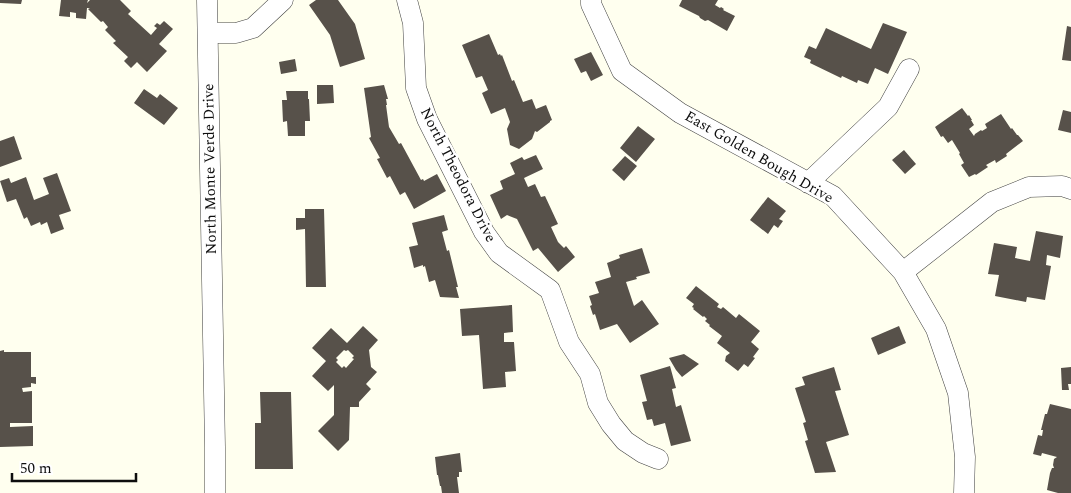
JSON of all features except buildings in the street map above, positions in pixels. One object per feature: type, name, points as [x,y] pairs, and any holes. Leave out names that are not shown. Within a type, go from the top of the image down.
[{"type":"street","name":"North Monte Verde Drive","points":[[207,0],[215,493]]},
{"type":"street","points":[[208,33],[236,33],[253,28],[283,0]]},
{"type":"street","name":"North Theodora Drive","points":[[407,0],[412,22],[416,88],[427,119],[484,232],[499,253],[550,290],[569,342],[590,374],[598,403],[625,441],[643,453],[658,459]]},
{"type":"street","name":"East Golden Bough Drive","points":[[591,0],[591,4],[622,71],[680,113],[833,196],[903,272],[936,329],[958,393],[965,457],[964,493]]},
{"type":"street","points":[[808,183],[888,107],[909,69]]},
{"type":"street","points":[[903,272],[992,202],[1029,187],[1062,186],[1071,189]]}]
